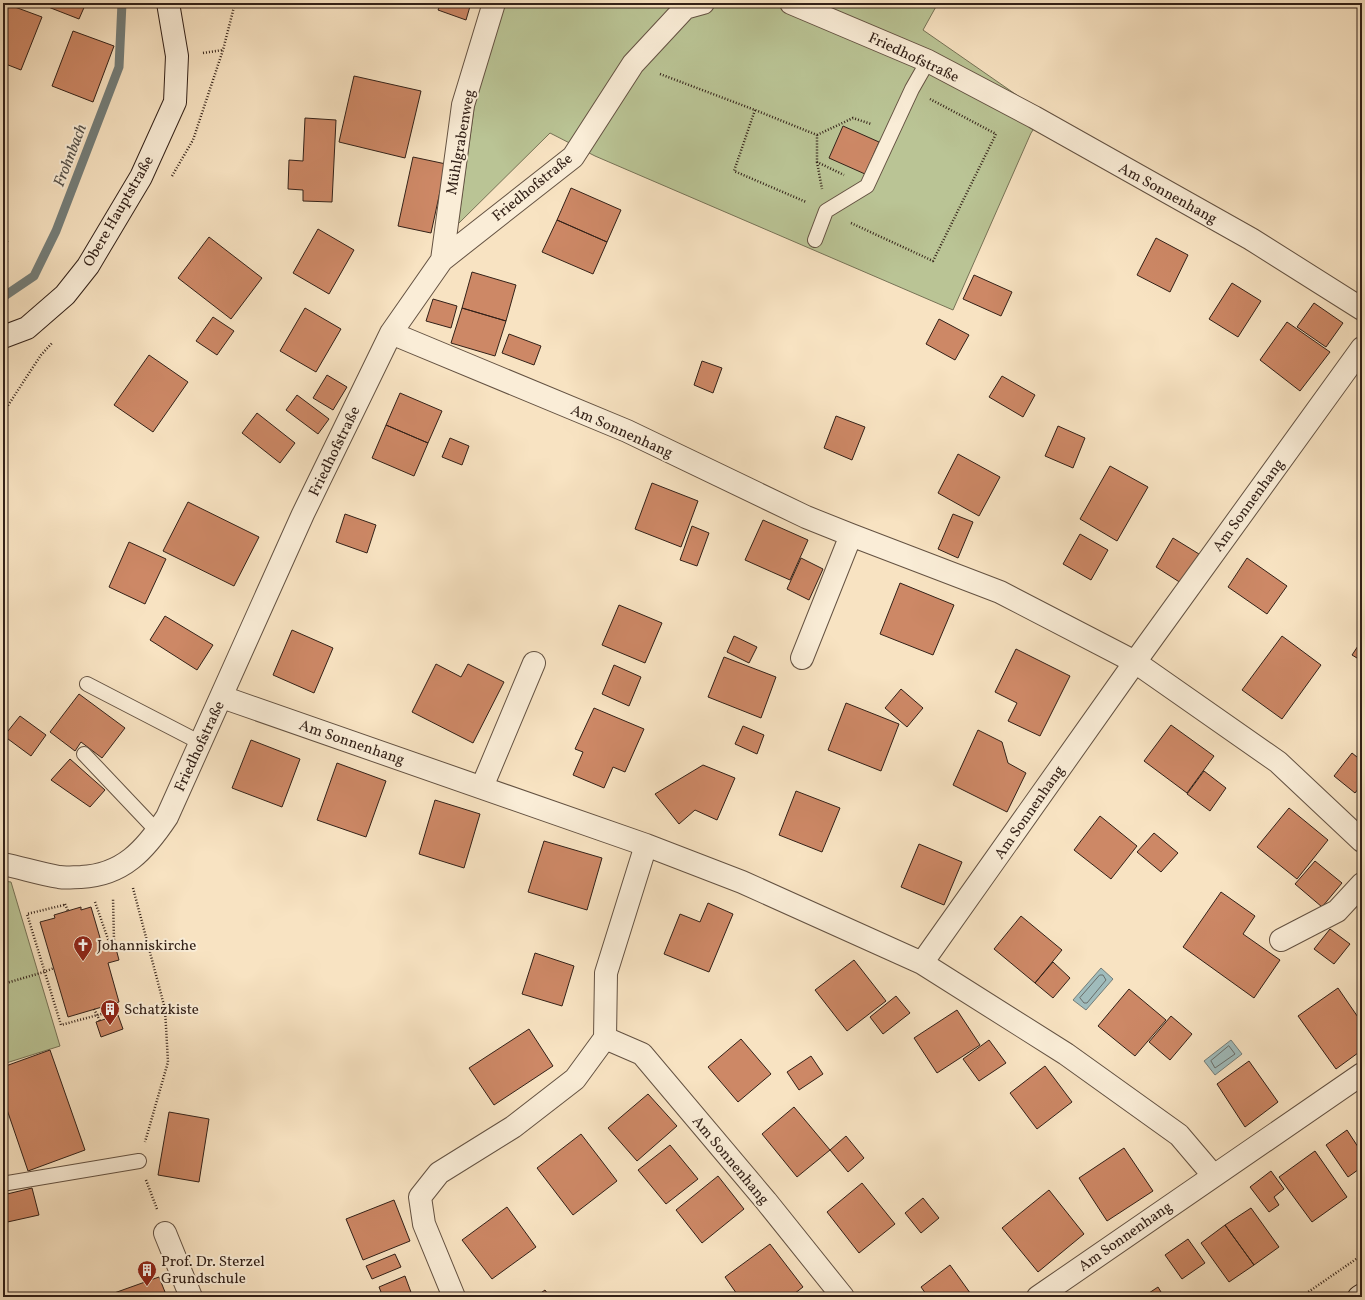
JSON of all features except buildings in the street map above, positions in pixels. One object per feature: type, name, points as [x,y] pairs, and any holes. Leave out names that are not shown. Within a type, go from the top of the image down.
[{"type":"street","name":"Obere Hauptstraße","points":[[3,337],[27,328],[65,295],[88,266],[141,177],[175,102],[177,56],[168,3]]},
{"type":"street","name":"Mühlgrabenweg","points":[[442,260],[463,105],[494,3]]},
{"type":"street","name":"Friedhofstraße","points":[[3,864],[61,878],[97,876],[113,870],[126,862],[150,842],[167,817],[303,514],[391,333],[442,260],[573,157],[633,64],[685,8],[703,3]]},
{"type":"street","name":"Friedhofstraße","points":[[791,3],[928,60],[1034,117]]},
{"type":"street","name":"Am Sonnenhang","points":[[1034,117],[1251,239],[1362,309]]},
{"type":"street","name":"Am Sonnenhang","points":[[391,333],[627,431],[806,517],[850,536],[1000,592],[1135,662],[1278,762],[1362,842]]},
{"type":"street","name":"Am Sonnenhang","points":[[922,963],[1135,662],[1362,348]]},
{"type":"street","points":[[802,658],[850,536]]},
{"type":"street","points":[[482,787],[534,663]]},
{"type":"street","name":"Am Sonnenhang","points":[[222,697],[646,844],[742,882],[922,963],[1066,1054],[1179,1135],[1213,1175]]},
{"type":"street","points":[[454,1297],[424,1224],[420,1197],[439,1173],[513,1126],[575,1079],[606,1038],[606,972],[646,844]]},
{"type":"street","points":[[1281,940],[1337,910],[1362,884]]},
{"type":"street","name":"Am Sonnenhang","points":[[606,1038],[642,1054],[766,1201],[843,1297]]},
{"type":"street","name":"Am Sonnenhang","points":[[1038,1297],[1213,1175],[1362,1074]]},
{"type":"street","points":[[165,1233],[191,1297]]},
{"type":"lane","points":[[814,240],[826,211],[867,186],[891,131],[928,60]]},
{"type":"lane","points":[[87,684],[201,743]]},
{"type":"lane","points":[[84,754],[157,831]]},
{"type":"lane","points":[[3,1182],[8,1183],[139,1161]]},
{"type":"path","points":[[633,64],[817,135],[853,118],[891,131]]},
{"type":"path","points":[[817,135],[817,162],[867,186]]},
{"type":"path","points":[[3,413],[41,355]]},
{"type":"path","points":[[126,862],[165,1009],[168,1062],[139,1161],[165,1233]]},
{"type":"path","points":[[93,895],[109,942],[114,940],[112,891]]},
{"type":"path","points":[[68,911],[65,904],[27,914],[61,1025],[116,1010]]},
{"type":"path","points":[[3,984],[54,968]]},
{"type":"path","points":[[94,1009],[100,1021]]},
{"type":"path","points":[[1301,1297],[1362,1255]]},
{"type":"green space","points":[[504,3],[938,3],[923,30],[1044,114],[1031,133],[953,310],[595,156],[550,133],[458,224],[476,94]]},
{"type":"green space","points":[[3,881],[11,882],[60,1046],[3,1064]]},
{"type":"water","points":[[1101,968],[1113,979],[1086,1010],[1073,1000]]},
{"type":"water","points":[[1231,1040],[1242,1054],[1215,1075],[1204,1061]]},
{"type":"waterway","name":"Frohnbach","points":[[3,297],[34,276],[56,231],[119,67],[122,3]]},
{"type":"place","name":"Johanniskirche","points":[[83,962]]},
{"type":"place","name":"Schatzkiste","points":[[110,1026]]},
{"type":"place","name":"Prof. Dr. Sterzel Grundschule","points":[[147,1287]]}]
